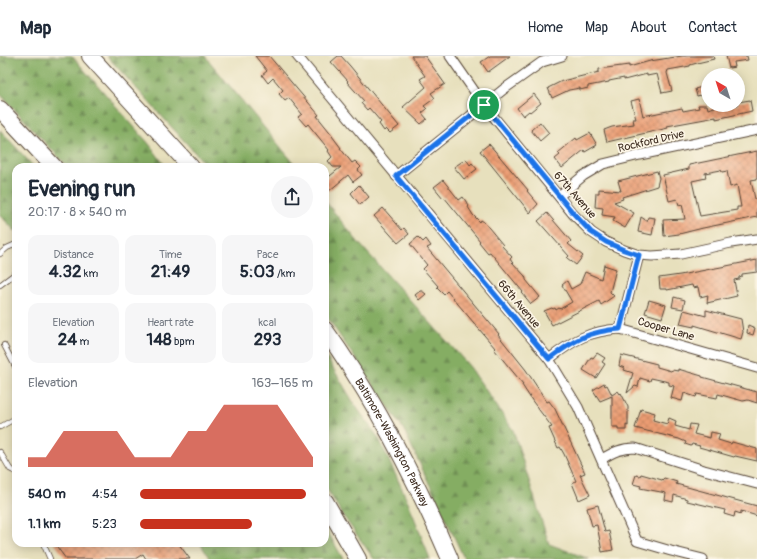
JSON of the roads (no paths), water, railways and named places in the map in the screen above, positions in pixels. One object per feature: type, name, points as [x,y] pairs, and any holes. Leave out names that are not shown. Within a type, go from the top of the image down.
[{"type":"highway","points":[[90,56],[187,163]]},
{"type":"highway","points":[[0,109],[50,163]]},
{"type":"highway","name":"Baltimore-Washington Parkway","points":[[329,336],[386,427],[414,481],[450,559]]},
{"type":"highway","points":[[329,509],[358,559]]},
{"type":"street","name":"66th Avenue","points":[[297,56],[549,359],[578,407],[637,541],[703,559]]},
{"type":"street","name":"67th Avenue","points":[[450,56],[484,105],[574,214],[591,232],[606,242],[639,255],[652,256],[681,254],[757,239]]},
{"type":"street","points":[[396,176],[542,59],[562,56]]},
{"type":"street","name":"Rockford Drive","points":[[559,196],[583,176],[603,164],[757,130]]},
{"type":"street","points":[[620,329],[639,255]]},
{"type":"street","name":"Cooper Lane","points":[[549,359],[569,344],[582,337],[607,330],[620,329],[757,368]]},
{"type":"street","points":[[602,459],[618,450],[635,448],[704,470],[757,484]]},
{"type":"lane","points":[[0,254],[12,246]]},
{"type":"lane","points":[[0,286],[12,276]]},
{"type":"lane","points":[[4,345],[12,360]]},
{"type":"lane","points":[[0,427],[12,420]]},
{"type":"lane","points":[[0,452],[12,470]]},
{"type":"lane","points":[[45,547],[50,559]]}]
